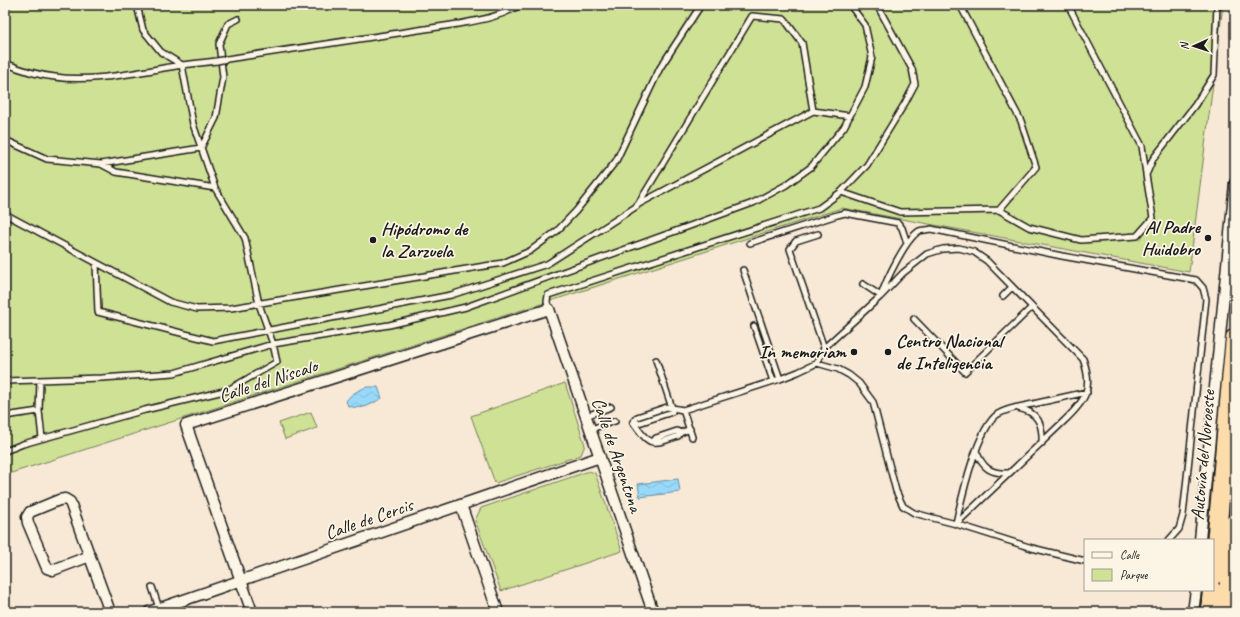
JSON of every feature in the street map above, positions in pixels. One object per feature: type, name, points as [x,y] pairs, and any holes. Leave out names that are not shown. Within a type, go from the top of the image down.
[{"type":"highway","name":"Autovía del Noroeste","points":[[1214,565],[1235,338]]},
{"type":"highway","points":[[1226,612],[1235,523]]},
{"type":"highway","points":[[1210,612],[1212,591]]},
{"type":"street","points":[[1200,539],[1235,183]]},
{"type":"street","name":"Calle de Argentona","points":[[549,309],[653,612]]},
{"type":"street","name":"Calle del Níscalo","points":[[252,612],[186,425],[549,309]]},
{"type":"street","name":"Calle de Cercis","points":[[149,612],[600,457]]},
{"type":"street","points":[[90,556],[53,570],[47,568],[28,523],[27,517],[30,512],[59,500],[65,499],[70,502],[90,556],[110,612]]},
{"type":"street","points":[[461,505],[498,612]]},
{"type":"street","points":[[1193,612],[1196,591]]},
{"type":"lane","points":[[5,451],[42,438],[228,390],[277,362],[269,330],[259,304],[245,238],[215,188],[193,124],[182,66],[161,52],[143,30],[137,5]]},
{"type":"lane","points":[[5,63],[23,71],[56,78],[92,78],[217,61],[458,24],[495,17],[520,5]]},
{"type":"lane","points":[[5,214],[170,302],[197,309],[231,308],[259,304],[503,263],[530,251],[557,232],[616,161],[660,68],[701,5]]},
{"type":"lane","points":[[5,381],[102,378],[174,373],[273,344],[389,325],[466,307],[753,203],[786,185],[810,167],[844,127],[865,87],[872,57],[865,25],[850,5]]},
{"type":"lane","points":[[549,309],[547,302],[548,295],[819,208],[841,192],[867,165],[905,103],[914,84],[912,69],[877,5]]},
{"type":"lane","points":[[960,5],[1021,121],[1036,167],[999,210]]},
{"type":"lane","points":[[841,192],[900,212],[999,210],[1029,227],[1081,240],[1136,236],[1153,218],[1142,146],[1068,5]]},
{"type":"lane","points":[[1146,175],[1152,159],[1195,105],[1214,76],[1217,5]]},
{"type":"lane","points":[[636,206],[752,16],[784,19],[802,43],[813,111]]},
{"type":"lane","points":[[201,148],[218,112],[223,77],[219,44],[228,24],[238,19]]},
{"type":"lane","points":[[96,263],[98,312],[213,341],[450,295],[547,264],[636,206],[813,111],[850,116]]},
{"type":"lane","points":[[5,140],[47,159],[101,164],[201,148]]},
{"type":"lane","points":[[101,164],[116,172],[215,188]]},
{"type":"lane","points":[[750,243],[837,214],[845,213],[898,223],[902,228],[907,244]]},
{"type":"lane","points":[[881,296],[884,286],[907,244],[920,231],[932,229],[1062,256],[1196,280],[1203,288],[1206,299],[1183,515],[1179,529],[1170,539]]},
{"type":"lane","points":[[818,234],[796,241],[790,249],[824,348]]},
{"type":"lane","points":[[690,429],[680,433],[677,431],[656,438],[653,442],[646,440],[633,422],[637,417],[668,407],[683,410],[780,379],[817,363],[824,348],[904,273],[927,254],[943,248],[959,248],[974,252],[987,261],[1083,359],[1087,370],[1087,392],[1078,407],[956,524]]},
{"type":"lane","points":[[743,270],[780,379]]},
{"type":"lane","points":[[863,284],[881,296]]},
{"type":"lane","points":[[1003,296],[1012,287]]},
{"type":"lane","points":[[914,319],[965,372],[1032,307]]},
{"type":"lane","points":[[754,326],[773,381]]},
{"type":"lane","points":[[656,360],[672,408]]},
{"type":"lane","points":[[817,363],[838,369],[849,375],[860,384],[873,402],[896,491],[903,506],[914,513],[956,524],[1032,548],[1084,561]]},
{"type":"lane","points":[[40,380],[39,412],[42,438]]},
{"type":"lane","points":[[956,524],[976,451],[981,437],[990,421],[999,414],[1015,408],[1087,392]]},
{"type":"lane","points":[[586,416],[611,407]]},
{"type":"lane","points":[[1015,408],[1028,410],[1038,418],[1043,430],[1042,443]]},
{"type":"lane","points":[[683,410],[692,437]]},
{"type":"lane","points":[[5,416],[39,412]]},
{"type":"lane","points":[[591,430],[615,421]]},
{"type":"lane","points":[[976,451],[980,461],[988,469],[998,473],[1009,473]]},
{"type":"lane","points":[[152,587],[159,608]]},
{"type":"green space","name":"Hipódromo de la Zarzuela","points":[[5,5],[1223,5],[1189,272],[842,208],[5,475]]},
{"type":"green space","points":[[565,383],[585,445],[581,455],[495,483],[471,416]]},
{"type":"green space","points":[[311,412],[317,428],[285,439],[279,423]]},
{"type":"green space","points":[[589,471],[595,473],[622,551],[501,591],[475,520],[481,508]]},
{"type":"water","points":[[367,387],[378,387],[382,398],[366,406],[358,408],[348,406],[346,401],[350,396]]},
{"type":"water","points":[[678,479],[680,492],[640,497],[638,484]]},
{"type":"place","name":"Al Padre Huidobro","points":[[1208,238]]},
{"type":"place","name":"Hipódromo de la Zarzuela","points":[[373,240]]},
{"type":"place","name":"In memoriam","points":[[854,352]]},
{"type":"place","name":"Centro Nacional de Inteligencia","points":[[888,352]]}]
